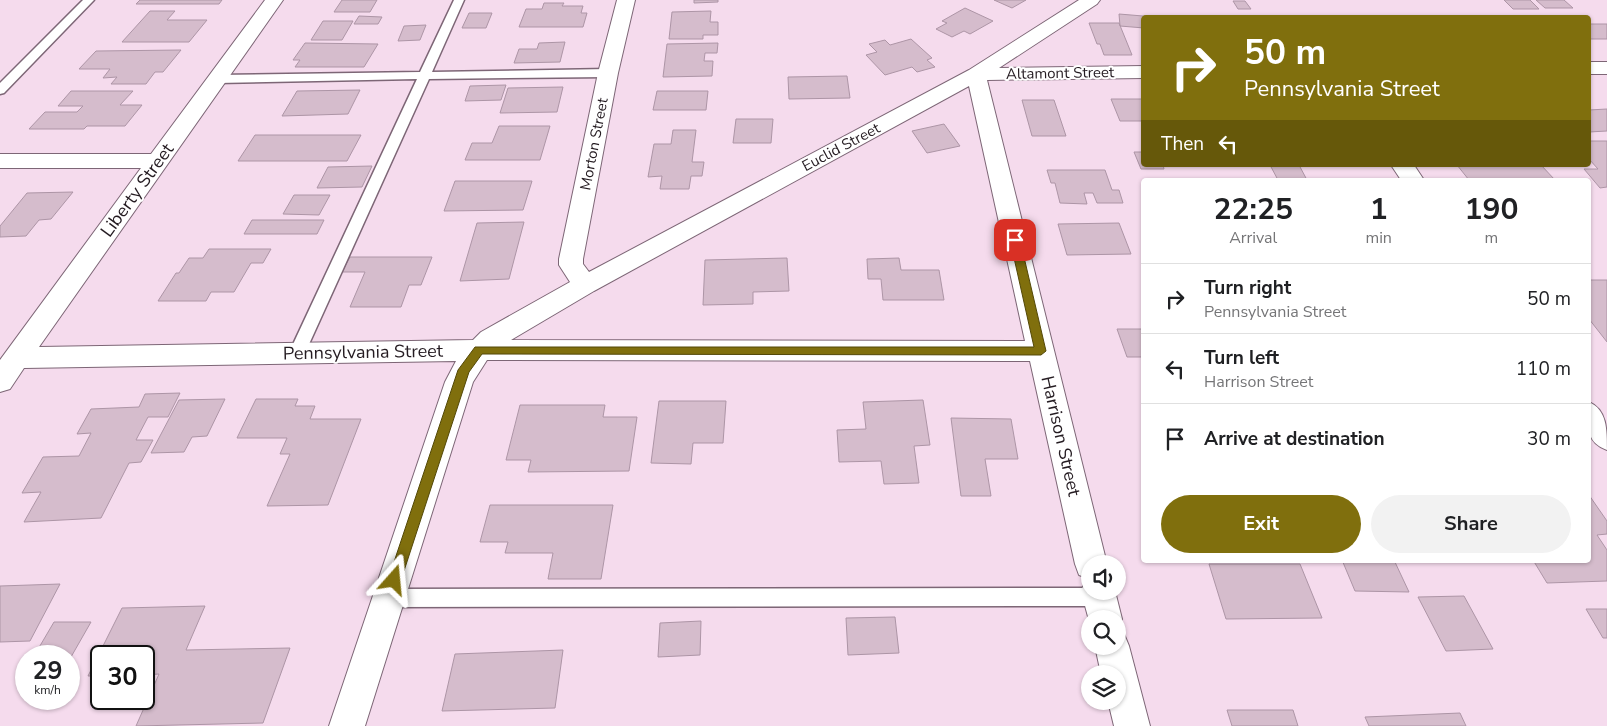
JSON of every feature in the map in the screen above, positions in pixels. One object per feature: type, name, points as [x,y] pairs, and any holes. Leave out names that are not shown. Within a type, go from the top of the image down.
[{"type":"street","name":"Liberty Street","points":[[0,380],[274,0]]},
{"type":"street","name":"Morton Street","points":[[585,285],[571,265],[571,259],[608,73],[626,0]]},
{"type":"street","name":"Euclid Street","points":[[479,350],[499,335],[585,285],[976,74],[1091,0]]},
{"type":"street","name":"Altamont Street","points":[[976,74],[1141,72]]},
{"type":"street","name":"Harrison Street","points":[[976,74],[1089,555]]},
{"type":"street","points":[[0,161],[158,161]]},
{"type":"street","points":[[1404,167],[1412,178]]},
{"type":"street","name":"Pennsylvania Street","points":[[16,358],[479,350],[1041,351]]},
{"type":"street","points":[[347,726],[463,370],[479,350]]},
{"type":"street","points":[[1591,417],[1607,438]]},
{"type":"street","points":[[1114,655],[1132,726]]},
{"type":"lane","points":[[0,90],[89,0]]},
{"type":"lane","points":[[297,353],[459,0]]},
{"type":"lane","points":[[217,79],[608,73]]},
{"type":"lane","points":[[389,598],[1101,602]]},
{"type":"building","points":[[140,0],[222,0],[219,4],[136,4]]},
{"type":"building","points":[[342,0],[377,0],[370,12],[334,12]]},
{"type":"building","points":[[694,0],[718,0],[718,2],[694,3]]},
{"type":"building","points":[[994,0],[1026,0],[1012,8]]},
{"type":"building","points":[[1504,0],[1530,0],[1539,9],[1513,9]]},
{"type":"building","points":[[1536,0],[1564,0],[1573,8],[1545,8]]},
{"type":"building","points":[[1233,1],[1245,1],[1251,9],[1238,9]]},
{"type":"building","points":[[544,3],[564,3],[562,6],[583,6],[581,13],[587,13],[583,27],[519,27],[526,9],[542,9]]},
{"type":"building","points":[[965,8],[993,21],[970,34],[964,31],[952,37],[936,29],[947,23],[942,21]]},
{"type":"building","points":[[150,11],[175,11],[167,20],[207,20],[189,42],[122,42]]},
{"type":"building","points":[[711,11],[710,22],[718,22],[718,35],[703,35],[703,39],[669,39],[672,12]]},
{"type":"building","points":[[469,13],[492,13],[486,28],[462,28]]},
{"type":"building","points":[[1119,14],[1141,16],[1141,28],[1120,26]]},
{"type":"building","points":[[359,16],[382,17],[378,24],[354,24]]},
{"type":"building","points":[[323,21],[353,21],[342,40],[311,40]]},
{"type":"building","points":[[1089,23],[1119,23],[1132,55],[1104,55],[1100,44],[1097,44]]},
{"type":"building","points":[[1591,24],[1607,24],[1607,39],[1591,39]]},
{"type":"building","points":[[426,25],[420,40],[398,41],[404,26]]},
{"type":"building","points":[[911,39],[932,58],[927,60],[935,67],[917,72],[912,67],[885,75],[866,55],[877,52],[869,44],[885,40],[890,45]]},
{"type":"building","points":[[565,42],[560,62],[514,63],[519,49],[537,49],[539,43]]},
{"type":"building","points":[[305,43],[378,44],[364,67],[295,67],[300,60],[293,60]]},
{"type":"building","points":[[718,43],[717,53],[705,53],[704,61],[713,61],[712,76],[663,77],[667,44]]},
{"type":"building","points":[[181,50],[163,72],[155,72],[146,84],[111,84],[117,77],[103,78],[110,69],[79,69],[96,51]]},
{"type":"building","points":[[847,76],[850,98],[789,99],[788,77]]},
{"type":"building","points":[[506,85],[501,100],[465,101],[470,86]]},
{"type":"building","points":[[563,87],[557,112],[500,113],[508,88]]},
{"type":"building","points":[[360,90],[348,114],[282,116],[297,91]]},
{"type":"building","points":[[71,91],[133,91],[120,105],[142,105],[125,126],[87,126],[84,129],[29,129],[45,112],[77,112],[83,106],[58,106]]},
{"type":"building","points":[[657,91],[708,91],[706,110],[653,110]]},
{"type":"building","points":[[1111,99],[1141,99],[1141,121],[1120,121]]},
{"type":"building","points":[[1022,100],[1054,100],[1066,136],[1032,136]]},
{"type":"building","points":[[1607,109],[1607,131],[1591,132],[1591,110]]},
{"type":"building","points":[[736,119],[773,119],[771,143],[733,143]]},
{"type":"building","points":[[944,124],[960,146],[927,153],[912,131]]},
{"type":"building","points":[[499,126],[550,126],[540,160],[465,160],[472,143],[492,143]]},
{"type":"building","points":[[673,130],[696,130],[692,162],[704,162],[702,176],[691,176],[689,189],[660,189],[662,176],[648,177],[654,144],[671,144]]},
{"type":"building","points":[[255,135],[361,135],[347,161],[238,161]]},
{"type":"building","points":[[1591,141],[1607,141],[1607,187],[1600,188],[1584,169],[1598,169],[1591,161]]},
{"type":"building","points":[[1134,152],[1141,152],[1141,167],[1164,167],[1164,169],[1141,169]]},
{"type":"building","points":[[372,166],[362,187],[317,188],[328,167]]},
{"type":"building","points":[[1271,167],[1300,167],[1306,178],[1277,178]]},
{"type":"building","points":[[1459,167],[1543,167],[1553,178],[1467,178]]},
{"type":"building","points":[[1047,170],[1105,170],[1112,190],[1119,190],[1123,203],[1097,203],[1093,193],[1084,193],[1087,204],[1060,203],[1055,183],[1051,183]]},
{"type":"building","points":[[455,181],[532,181],[523,210],[444,211]]},
{"type":"building","points":[[73,192],[51,219],[39,220],[26,236],[0,237],[0,226],[27,193]]},
{"type":"building","points":[[294,195],[330,195],[319,215],[283,214]]},
{"type":"building","points":[[252,220],[324,220],[317,234],[244,234]]},
{"type":"building","points":[[524,222],[509,279],[460,281],[477,223]]},
{"type":"building","points":[[1119,223],[1131,254],[1067,255],[1058,224]]},
{"type":"building","points":[[209,249],[271,249],[263,263],[251,263],[234,292],[211,292],[206,301],[158,301],[176,273],[179,273],[189,258],[203,258]]},
{"type":"building","points":[[350,257],[432,257],[421,285],[409,285],[401,307],[350,307],[365,272],[342,272]]},
{"type":"building","points":[[787,258],[789,291],[753,292],[753,304],[703,305],[705,260]]},
{"type":"building","points":[[899,258],[901,270],[939,270],[944,300],[883,300],[881,279],[868,279],[867,259]]},
{"type":"building","points":[[1591,280],[1607,280],[1607,342],[1591,322]]},
{"type":"building","points":[[1117,329],[1141,329],[1141,357],[1127,357]]},
{"type":"building","points":[[180,393],[168,417],[148,417],[136,440],[153,440],[141,462],[129,463],[101,518],[24,522],[41,492],[22,493],[43,457],[79,456],[91,433],[77,434],[91,409],[139,407],[145,394]]},
{"type":"building","points":[[225,399],[207,436],[192,437],[184,452],[151,453],[179,400]]},
{"type":"building","points":[[256,399],[298,399],[295,406],[315,406],[310,419],[361,419],[328,505],[267,506],[290,454],[280,454],[287,438],[237,438]]},
{"type":"building","points":[[923,400],[930,445],[914,446],[919,483],[884,484],[881,461],[839,462],[837,430],[866,429],[863,402]]},
{"type":"building","points":[[659,401],[726,401],[723,443],[693,443],[691,464],[651,463]]},
{"type":"building","points":[[520,405],[605,405],[603,417],[637,417],[629,471],[528,472],[531,460],[506,460]]},
{"type":"building","points":[[951,418],[1011,419],[1018,459],[985,459],[991,496],[961,496]]},
{"type":"building","points":[[1591,498],[1607,521],[1607,534],[1597,535],[1607,550],[1607,581],[1547,583],[1535,563],[1591,563]]},
{"type":"building","points":[[490,505],[613,505],[601,579],[548,579],[553,553],[505,553],[508,542],[480,542]]},
{"type":"building","points":[[1343,563],[1395,563],[1409,592],[1355,591]]},
{"type":"building","points":[[1209,564],[1300,564],[1322,618],[1226,619]]},
{"type":"building","points":[[60,584],[30,641],[0,642],[0,586]]},
{"type":"building","points":[[1464,596],[1493,649],[1446,651],[1418,597]]},
{"type":"building","points":[[205,606],[186,650],[290,648],[263,723],[136,726],[143,710],[155,710],[155,683],[159,674],[155,674],[155,645],[104,645],[122,608]]},
{"type":"building","points":[[1586,609],[1607,609],[1607,638],[1603,638]]},
{"type":"building","points":[[895,617],[899,653],[848,655],[846,618]]},
{"type":"building","points":[[701,621],[700,655],[658,657],[660,623]]},
{"type":"building","points":[[54,622],[91,622],[78,645],[40,645]]},
{"type":"building","points":[[563,650],[555,708],[442,711],[455,654]]},
{"type":"building","points":[[1227,710],[1293,710],[1298,726],[1232,726]]},
{"type":"building","points":[[1460,713],[1466,726],[1369,726],[1365,717]]},
{"type":"route","points":[[394,580],[463,370],[479,350],[1041,351],[1015,240]]}]
